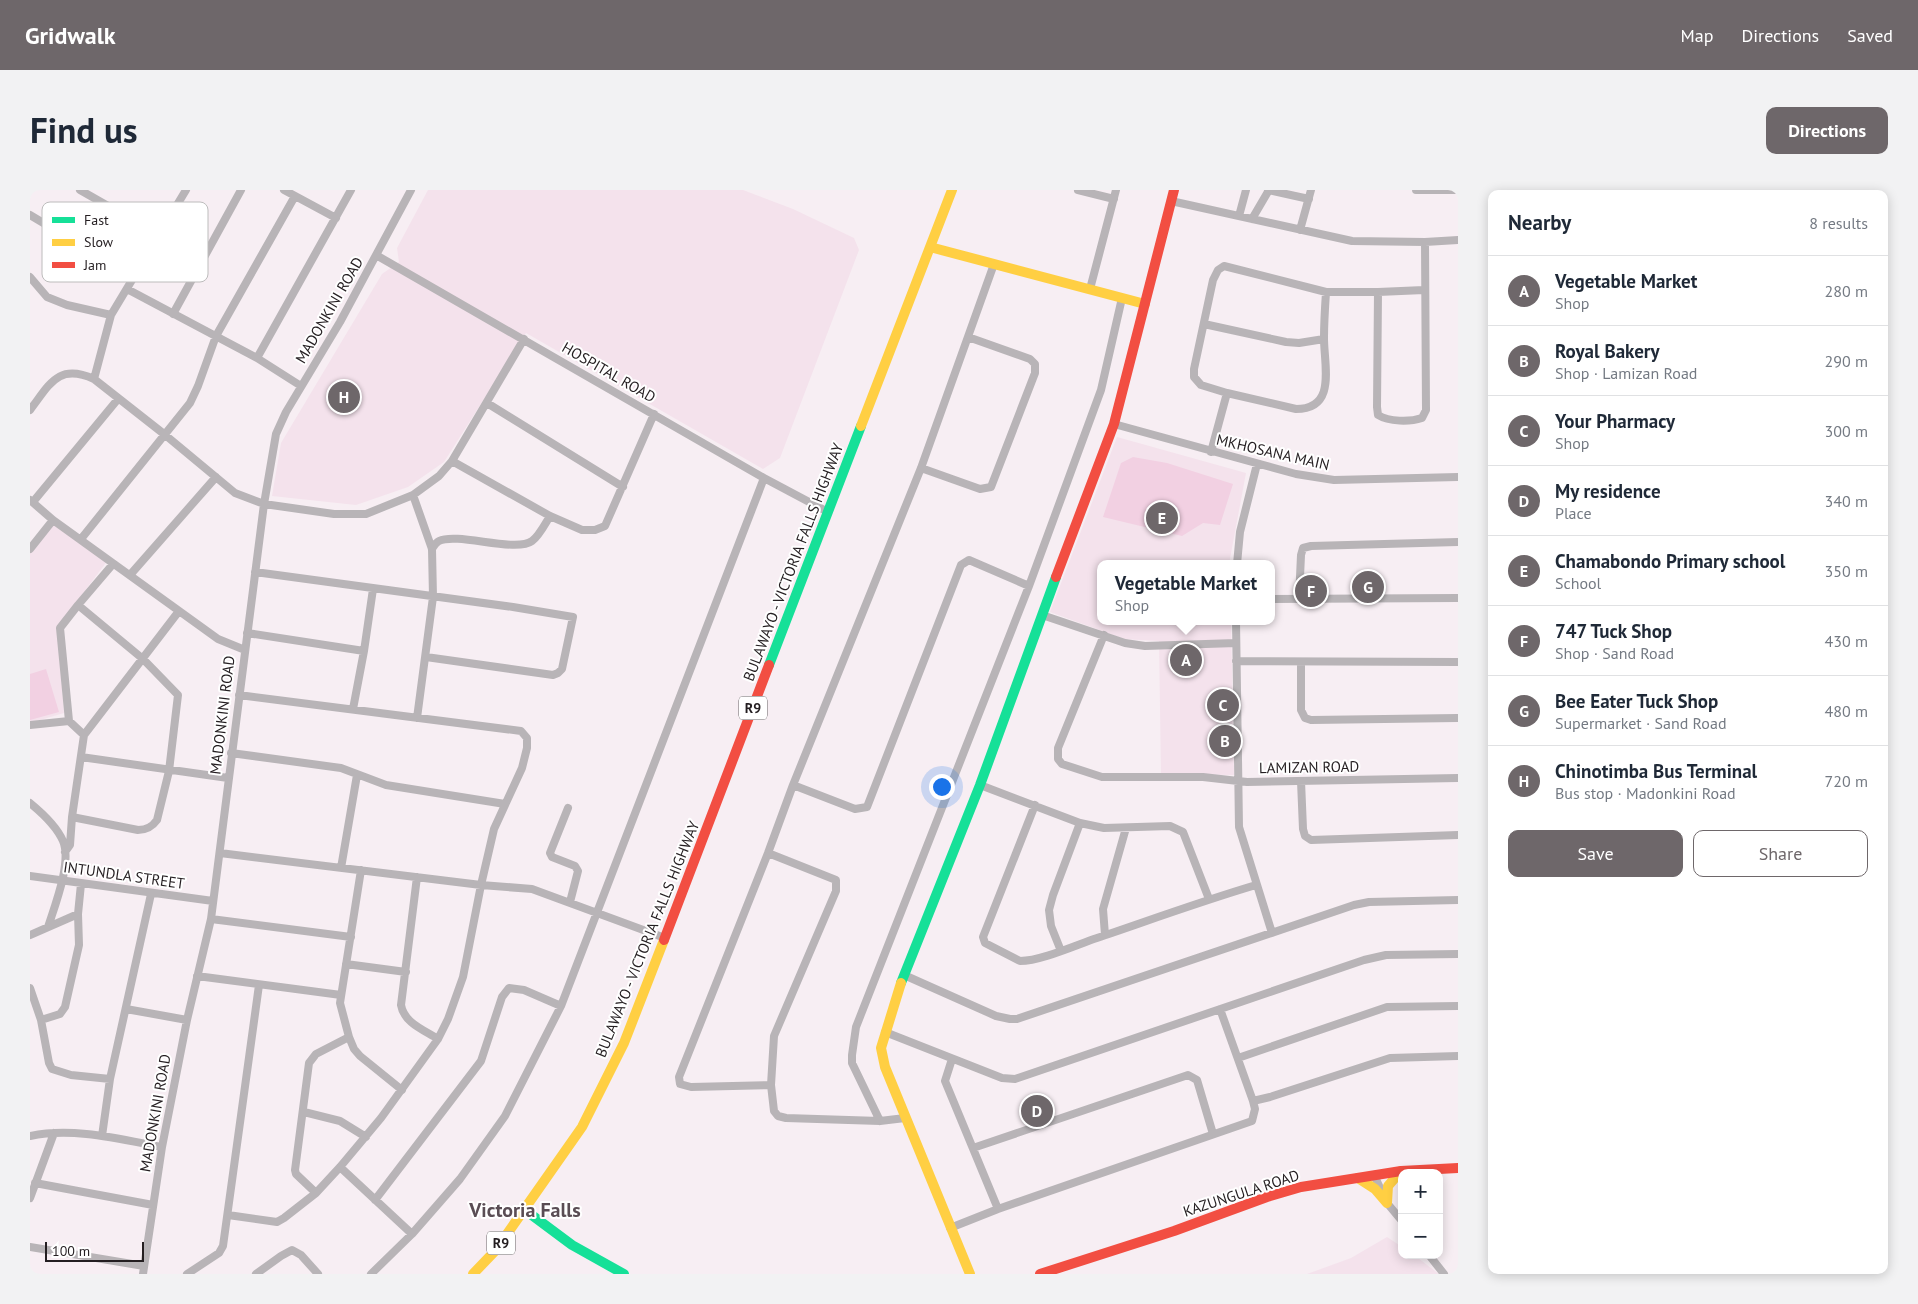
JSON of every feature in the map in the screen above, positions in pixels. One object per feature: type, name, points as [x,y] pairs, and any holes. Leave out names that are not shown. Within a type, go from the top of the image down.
[{"type":"main road","name":"BULAWAYO - VICTORIA FALLS HIGHWAY","points":[[525,1210],[582,1127],[600,1094],[627,1035],[952,190]]},
{"type":"main road","points":[[970,1274],[905,1118],[882,1058],[881,1048],[904,975],[980,785],[1114,424],[1174,190]]},
{"type":"main road","points":[[930,247],[1145,304]]},
{"type":"main road","name":"KAZUNGULA ROAD","points":[[1439,1169],[1458,1168]]},
{"type":"main road","name":"KAZUNGULA ROAD","points":[[1040,1274],[1068,1269],[1267,1197],[1301,1187],[1398,1171]]},
{"type":"main road","points":[[1387,1203],[1388,1186],[1398,1174]]},
{"type":"main road","points":[[1358,1178],[1374,1189],[1387,1203]]},
{"type":"main road","points":[[525,1210],[560,1239],[590,1258],[624,1274]]},
{"type":"main road","name":"R9","points":[[473,1274],[495,1251],[525,1210]]},
{"type":"street","points":[[80,190],[101,202]]},
{"type":"street","points":[[208,250],[241,190]]},
{"type":"street","points":[[284,190],[336,218]]},
{"type":"street","points":[[257,358],[351,190]]},
{"type":"street","name":"MADONKINI ROAD","points":[[143,1270],[162,1147],[187,1020],[211,919],[264,504],[276,434],[301,386],[340,322],[411,190]]},
{"type":"street","points":[[1078,190],[1114,200]]},
{"type":"street","points":[[1090,289],[1116,190]]},
{"type":"street","points":[[1239,216],[1246,190]]},
{"type":"street","points":[[1252,219],[1269,190],[1309,199]]},
{"type":"street","points":[[1300,230],[1311,190]]},
{"type":"street","points":[[1416,190],[1458,190]]},
{"type":"street","points":[[178,202],[184,191]]},
{"type":"street","points":[[81,540],[190,403],[216,336],[295,196]]},
{"type":"street","points":[[1171,201],[1352,240],[1425,242],[1458,240]]},
{"type":"street","points":[[30,215],[42,222]]},
{"type":"street","points":[[1378,292],[1378,415],[1385,419],[1415,420],[1422,418],[1426,410],[1425,242]]},
{"type":"street","name":"HOSPITAL ROAD","points":[[376,256],[764,478],[828,512]]},
{"type":"street","points":[[771,1085],[691,1087],[680,1084],[679,1077],[793,785],[921,468],[994,264]]},
{"type":"street","points":[[1326,292],[1324,339],[1326,386],[1315,406],[1306,409],[1296,409],[1227,393],[1201,385],[1194,377],[1194,369],[1213,280],[1218,270],[1224,266],[1326,292],[1424,290]]},
{"type":"street","points":[[30,277],[47,297],[72,306],[111,315]]},
{"type":"street","points":[[94,380],[111,315],[131,282]]},
{"type":"street","points":[[173,314],[191,282]]},
{"type":"street","points":[[127,289],[257,358],[301,386]]},
{"type":"street","points":[[880,1121],[852,1063],[856,1027],[1029,586],[1101,390],[1122,298]]},
{"type":"street","points":[[1204,324],[1299,343],[1324,339]]},
{"type":"street","points":[[921,468],[980,489],[991,487],[1035,373],[1035,364],[1030,359],[968,337]]},
{"type":"street","points":[[30,410],[50,385],[64,374],[74,373],[94,380],[164,434],[235,493],[264,504],[334,514],[366,514],[412,495],[439,476],[452,461],[524,339]]},
{"type":"street","points":[[1211,452],[1227,393]]},
{"type":"street","points":[[118,399],[32,501],[53,520],[179,611],[218,638],[245,650]]},
{"type":"street","points":[[487,402],[623,487]]},
{"type":"street","points":[[452,461],[550,516],[582,530],[600,528],[605,526],[654,414]]},
{"type":"street","name":"MKHOSANA MAIN","points":[[1114,424],[1296,474],[1334,480],[1458,477]]},
{"type":"street","points":[[1237,560],[1240,532],[1257,464]]},
{"type":"street","points":[[130,575],[216,477]]},
{"type":"street","points":[[371,1274],[412,1234],[460,1180],[505,1116],[561,1006],[764,478]]},
{"type":"street","points":[[412,495],[432,549],[433,597],[417,718]]},
{"type":"street","points":[[432,549],[435,543],[446,539],[514,544],[528,543],[532,541],[550,516]]},
{"type":"street","points":[[30,549],[53,520]]},
{"type":"street","points":[[1298,600],[1300,555],[1303,548],[1311,546],[1458,542]]},
{"type":"street","points":[[793,785],[855,809],[867,807],[961,565],[969,560],[1029,586]]},
{"type":"street","points":[[84,735],[69,721],[60,628],[113,564]]},
{"type":"street","points":[[256,572],[573,617],[562,669],[553,675],[426,657]]},
{"type":"street","points":[[352,709],[364,651],[373,589]]},
{"type":"street","points":[[1275,599],[1458,598]]},
{"type":"street","points":[[72,817],[138,830],[149,828],[158,820],[169,771],[178,695],[143,659],[78,605]]},
{"type":"street","points":[[65,852],[70,844],[84,735],[179,611]]},
{"type":"street","points":[[1042,615],[1125,643],[1145,646],[1236,643]]},
{"type":"street","points":[[1236,625],[1239,827],[1272,934]]},
{"type":"street","points":[[247,633],[364,651]]},
{"type":"street","name":"LAMIZAN ROAD","points":[[1104,635],[1058,748],[1058,759],[1062,764],[1102,777],[1203,777],[1239,781],[1458,778]]},
{"type":"street","points":[[1236,661],[1458,662]]},
{"type":"street","points":[[1301,662],[1301,710],[1305,718],[1311,720],[1458,718]]},
{"type":"street","points":[[228,1215],[277,1222],[316,1192],[366,1137],[438,1039],[448,1019],[463,977],[494,828],[522,768],[527,748],[527,738],[521,731],[239,695]]},
{"type":"street","points":[[30,725],[69,721]]},
{"type":"street","points":[[231,753],[341,768],[386,785],[505,804]]},
{"type":"street","points":[[81,757],[228,778]]},
{"type":"street","points":[[341,868],[357,775]]},
{"type":"street","points":[[1301,781],[1303,829],[1305,836],[1311,840],[1458,836]]},
{"type":"street","points":[[980,785],[1080,823],[1104,828],[1170,826],[1183,832],[1209,899]]},
{"type":"street","points":[[30,803],[62,840],[65,852],[62,880],[48,927]]},
{"type":"street","points":[[1035,805],[985,932],[984,940],[985,944],[1020,961],[1027,961],[1060,951],[1209,899],[1256,885]]},
{"type":"street","points":[[568,808],[550,854],[552,857],[576,866],[578,871],[570,902]]},
{"type":"street","points":[[1060,951],[1051,926],[1049,910],[1080,823]]},
{"type":"street","points":[[1105,935],[1103,909],[1126,828]]},
{"type":"street","points":[[220,853],[481,885],[532,889],[665,938]]},
{"type":"street","points":[[768,853],[836,880],[836,891],[774,1036],[771,1085],[774,1111],[778,1116],[786,1118],[880,1121],[905,1118]]},
{"type":"street","points":[[362,870],[340,1003],[349,1037],[360,1056],[402,1090]]},
{"type":"street","name":"INTUNDLA STREET","points":[[30,876],[213,901]]},
{"type":"street","points":[[417,877],[401,1005],[402,1013],[410,1021],[438,1039]]},
{"type":"street","points":[[41,1020],[60,1014],[65,1008],[79,945],[78,914],[81,884]]},
{"type":"street","points":[[102,1136],[110,1079],[151,894]]},
{"type":"street","points":[[904,975],[996,1016],[1017,1019],[1354,905],[1369,902],[1458,900]]},
{"type":"street","points":[[30,935],[78,914]]},
{"type":"street","points":[[211,919],[351,937]]},
{"type":"street","points":[[885,1032],[1002,1078],[1015,1079],[1364,960],[1386,955],[1458,954]]},
{"type":"street","points":[[346,964],[406,972]]},
{"type":"street","points":[[197,976],[259,986],[340,994]]},
{"type":"street","points":[[187,1274],[222,1250],[259,986]]},
{"type":"street","points":[[30,988],[41,1020],[49,1063],[52,1069],[71,1075],[110,1079]]},
{"type":"street","points":[[375,1200],[481,1061],[502,997],[509,988],[524,990],[561,1006]]},
{"type":"street","points":[[1238,1058],[1387,1007],[1458,1006]]},
{"type":"street","points":[[950,1228],[998,1209],[1252,1121],[1255,1109],[1253,1101],[1220,1009]]},
{"type":"street","points":[[126,1010],[187,1020]]},
{"type":"street","points":[[316,1192],[295,1173],[309,1066],[312,1057],[349,1037]]},
{"type":"street","points":[[1253,1101],[1270,1098],[1390,1058],[1458,1056]]},
{"type":"street","points":[[952,1059],[945,1081],[998,1209]]},
{"type":"street","points":[[973,1148],[1188,1075],[1197,1080],[1213,1134]]},
{"type":"street","points":[[304,1112],[340,1121],[366,1137]]},
{"type":"street","points":[[30,1136],[54,1133],[102,1136],[162,1147]]},
{"type":"street","points":[[30,1198],[54,1133]]},
{"type":"street","points":[[340,1167],[412,1234]]},
{"type":"street","points":[[1374,1175],[1387,1203],[1398,1216]]},
{"type":"street","points":[[35,1183],[153,1205]]},
{"type":"street","points":[[30,1247],[143,1270]]},
{"type":"street","points":[[256,1274],[292,1250],[301,1255],[318,1274]]},
{"type":"street","points":[[1432,1259],[1444,1274]]},
{"type":"shaded area","points":[[428,190],[743,190],[793,209],[854,238],[859,250],[780,458],[763,469],[526,333],[444,462],[408,487],[356,505],[272,496],[281,443],[382,274],[399,262],[397,248]]},
{"type":"shaded area","points":[[1117,437],[1246,473],[1230,560],[1097,560],[1097,625],[1231,625],[1234,775],[1161,774],[1159,641],[1124,639],[1050,612]]},
{"type":"shaded area","points":[[1133,457],[1167,463],[1233,484],[1220,525],[1203,523],[1182,536],[1103,517],[1121,463]]},
{"type":"shaded area","points":[[53,520],[108,560],[57,628],[64,713],[30,723],[30,549]]},
{"type":"shaded area","points":[[46,669],[59,712],[30,720],[30,674]]},
{"type":"shaded area","points":[[1387,1237],[1398,1244],[1398,1259],[1419,1259],[1439,1274],[1307,1274],[1351,1258]]},
{"type":"traffic: fast","points":[[769,665],[861,426]]},
{"type":"traffic: fast","points":[[901,983],[980,785],[1056,577]]},
{"type":"traffic: fast","points":[[525,1210],[572,1245],[624,1274]]},
{"type":"traffic: slow","points":[[861,426],[952,190]]},
{"type":"traffic: slow","points":[[930,247],[1145,304]]},
{"type":"traffic: slow","points":[[473,1274],[495,1251],[582,1127],[624,1043],[664,940]]},
{"type":"traffic: slow","points":[[901,983],[881,1048],[885,1067],[970,1274]]},
{"type":"traffic: slow","points":[[1387,1203],[1388,1186],[1398,1174]]},
{"type":"traffic: slow","points":[[1358,1178],[1375,1189],[1387,1203]]},
{"type":"traffic: jam","points":[[1056,577],[1114,424],[1174,190]]},
{"type":"traffic: jam","points":[[664,940],[769,665]]},
{"type":"traffic: jam","points":[[1040,1274],[1174,1231],[1267,1197],[1301,1187],[1401,1171],[1458,1168]]},
{"type":"place","name":"Chinotimba Bus Terminal","points":[[344,397]]},
{"type":"place","name":"Chamabondo Primary school","points":[[1162,518]]},
{"type":"place","name":"Bee Eater Tuck Shop","points":[[1368,587]]},
{"type":"place","name":"747 Tuck Shop","points":[[1311,591]]},
{"type":"place","name":"Vegetable Market","points":[[1186,660]]},
{"type":"place","name":"Your Pharmacy","points":[[1223,705]]},
{"type":"place","name":"Royal Bakery","points":[[1225,741]]},
{"type":"place","name":"My residence","points":[[1037,1111]]},
{"type":"district","name":"Victoria Falls","points":[[525,1210]]}]
